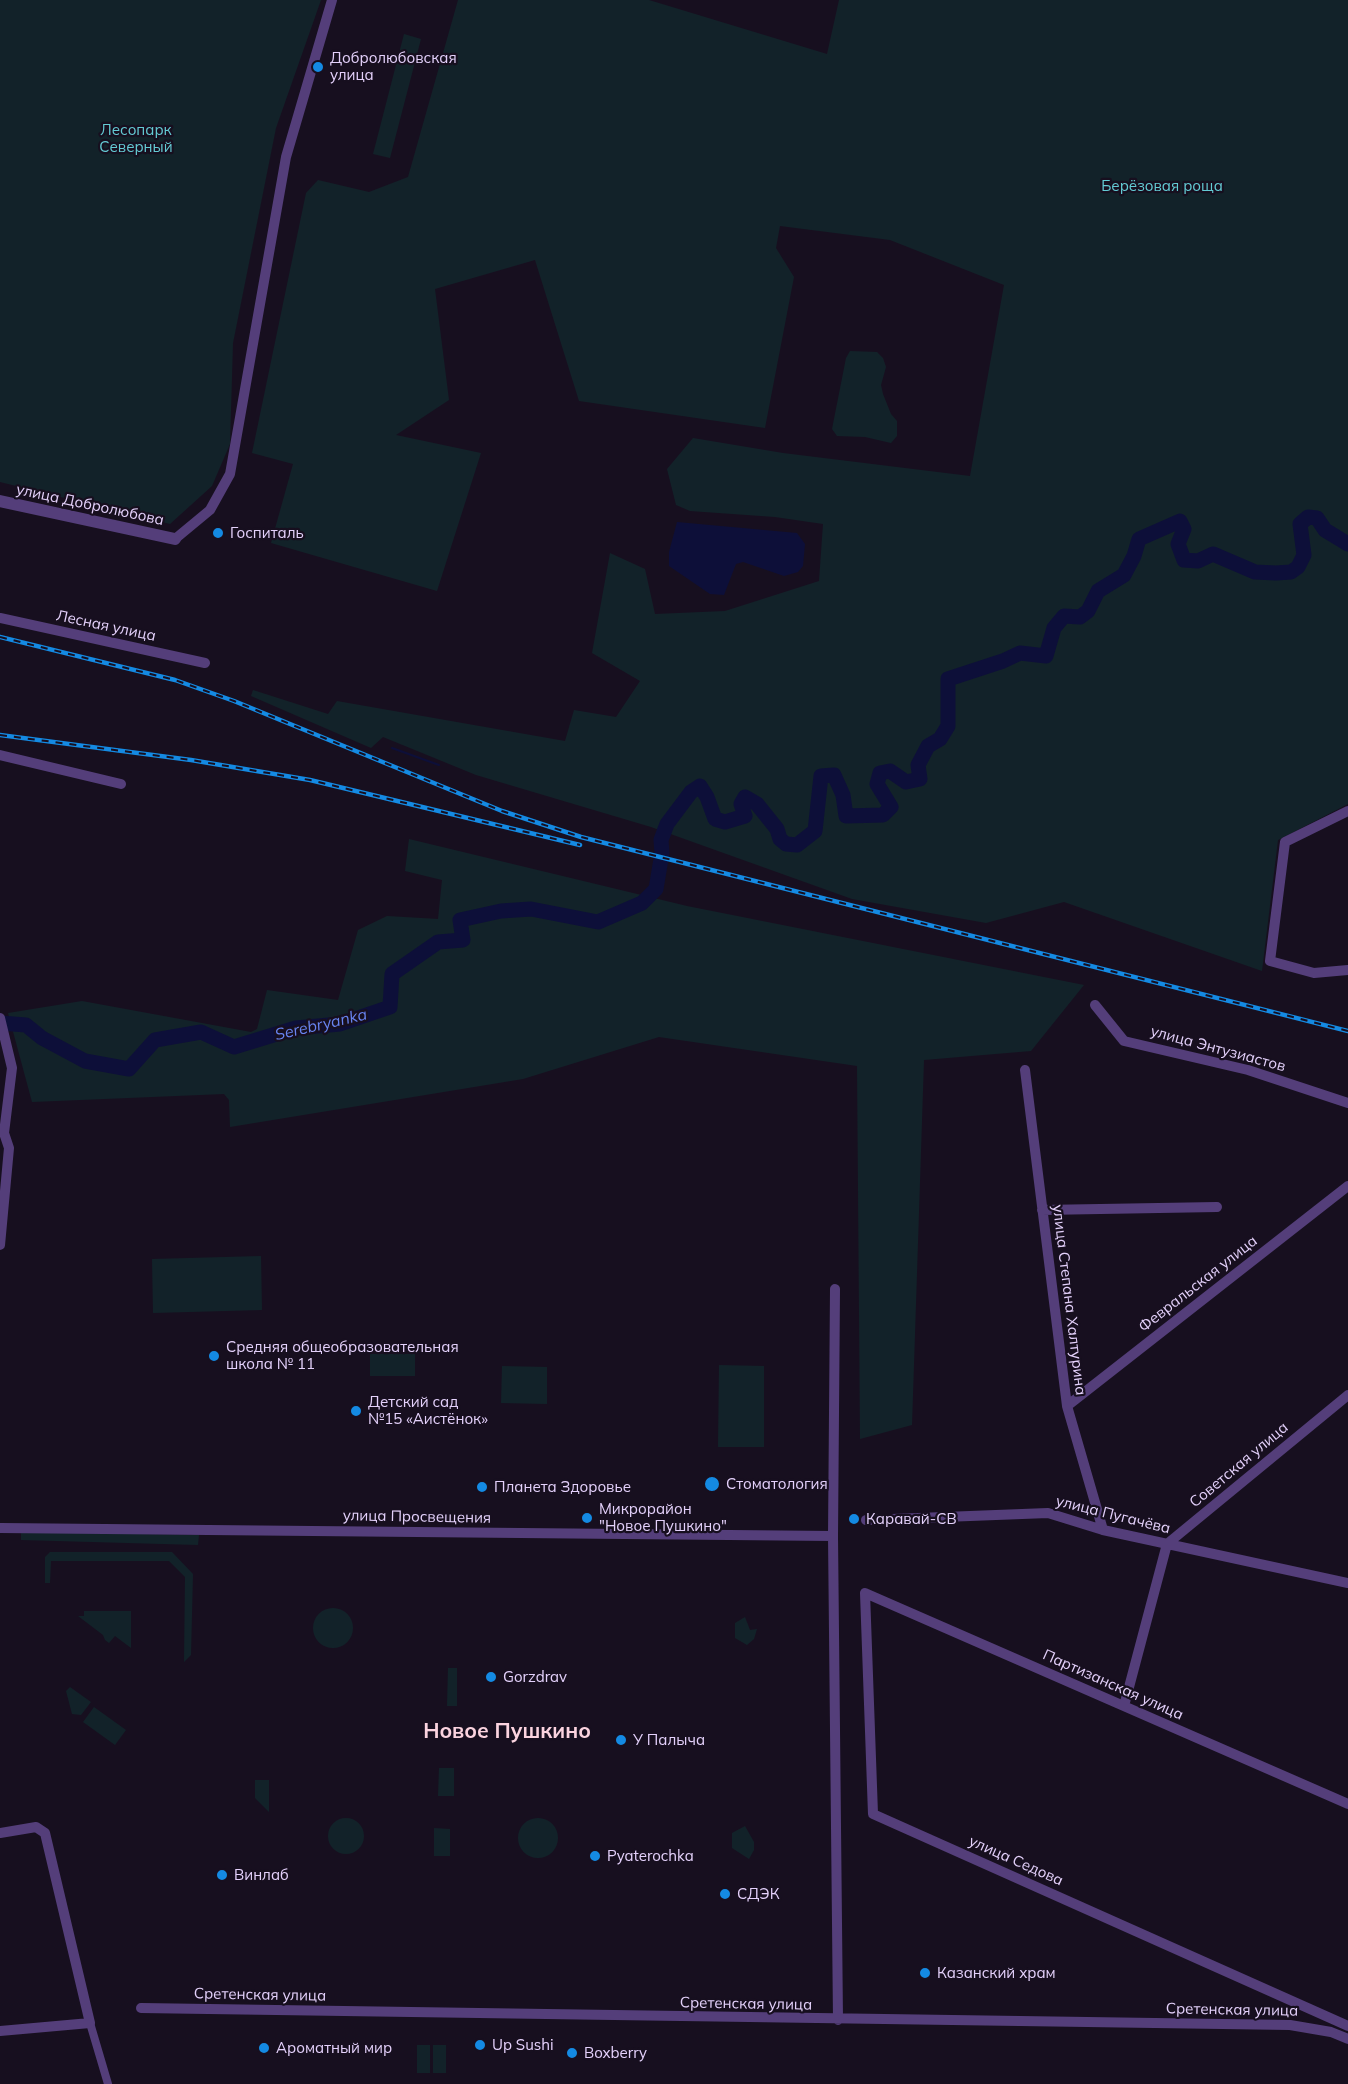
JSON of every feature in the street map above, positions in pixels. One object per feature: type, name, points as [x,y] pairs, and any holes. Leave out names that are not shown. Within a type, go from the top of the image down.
[{"type":"street","points":[[175,539],[210,510],[230,474],[286,157],[332,0]]},
{"type":"street","name":"улица Добролюбова","points":[[0,501],[175,539]]},
{"type":"street","name":"Лесная улица","points":[[0,618],[205,663]]},
{"type":"street","points":[[0,755],[121,784]]},
{"type":"street","points":[[1348,811],[1285,842],[1270,961],[1314,973],[1348,970]]},
{"type":"street","name":"улица Энтузиастов","points":[[1095,1005],[1124,1041],[1248,1070],[1348,1103]]},
{"type":"street","points":[[0,1018],[12,1068],[4,1133],[9,1148],[0,1245]]},
{"type":"street","name":"улица Степана Халтурина","points":[[1025,1071],[1067,1406],[1103,1530]]},
{"type":"street","name":"Февральская улица","points":[[1067,1406],[1348,1186]]},
{"type":"street","points":[[1042,1210],[1217,1206]]},
{"type":"street","points":[[835,1289],[833,1536],[838,2020]]},
{"type":"street","name":"Советская улица","points":[[1167,1544],[1348,1395]]},
{"type":"street","name":"улица Пугачёва","points":[[866,1520],[1048,1514],[1103,1530],[1348,1583]]},
{"type":"street","name":"улица Просвещения","points":[[0,1528],[833,1536]]},
{"type":"street","points":[[1124,1706],[1167,1544]]},
{"type":"street","name":"Партизанская улица","points":[[865,1593],[1348,1804]]},
{"type":"street","name":"улица Седова","points":[[865,1593],[873,1814],[1348,2026]]},
{"type":"street","points":[[0,1833],[36,1827],[45,1833],[90,2023],[108,2084]]},
{"type":"street","name":"Сретенская улица","points":[[141,2008],[1290,2025],[1331,2032],[1348,2039]]},
{"type":"street","points":[[0,2031],[90,2023]]},
{"type":"green space","name":"Лесопарк Северный","points":[[0,0],[321,0],[276,128],[233,343],[230,444],[212,486],[170,524],[0,482]]},
{"type":"green space","name":"Берёзовая роща","points":[[458,0],[649,0],[827,54],[839,0],[1348,0],[1348,804],[1278,840],[1262,971],[1064,902],[986,923],[852,899],[651,827],[476,775],[383,737],[371,748],[251,696],[253,690],[328,714],[337,701],[565,741],[574,710],[616,717],[640,681],[592,653],[610,553],[645,569],[655,614],[725,611],[819,581],[823,524],[775,517],[690,511],[676,505],[667,469],[693,438],[783,453],[970,476],[1004,285],[890,240],[780,226],[776,248],[794,277],[765,428],[579,401],[535,260],[435,289],[449,400],[396,435],[481,453],[437,591],[271,543],[293,464],[252,453],[306,193],[318,180],[369,192],[408,177]]},
{"type":"green space","points":[[404,34],[421,39],[390,158],[373,154]]},
{"type":"green space","points":[[850,351],[877,352],[883,358],[886,367],[881,385],[883,394],[891,414],[897,421],[897,436],[891,443],[865,437],[837,436],[832,429],[846,358]]},
{"type":"green space","points":[[409,839],[687,906],[1084,985],[1031,1051],[924,1060],[912,1425],[860,1439],[857,1066],[659,1037],[523,1079],[230,1127],[229,1100],[224,1094],[32,1102],[8,1013],[82,1001],[251,1032],[257,1029],[267,990],[338,1000],[358,930],[387,916],[438,919],[442,880],[405,871]]},
{"type":"green space","points":[[261,1256],[262,1310],[153,1313],[152,1259]]},
{"type":"green space","points":[[370,1354],[415,1354],[415,1376],[370,1376]]},
{"type":"green space","points":[[719,1365],[764,1366],[764,1447],[718,1447]]},
{"type":"green space","points":[[502,1366],[547,1367],[547,1404],[501,1403]]},
{"type":"green space","points":[[21,1532],[199,1535],[198,1545],[21,1540]]},
{"type":"green space","points":[[50,1552],[172,1552],[193,1574],[191,1655],[184,1662],[185,1577],[169,1561],[51,1561],[50,1583],[45,1583],[45,1557]]},
{"type":"green space","points":[[333,1608],[347,1614],[353,1628],[347,1642],[333,1648],[319,1642],[313,1628],[319,1614]]},
{"type":"green space","points":[[84,1611],[131,1611],[131,1648],[115,1636],[109,1643],[105,1640],[103,1635],[78,1616],[84,1616]]},
{"type":"green space","points":[[745,1617],[750,1630],[757,1629],[754,1639],[747,1645],[735,1638],[735,1623]]},
{"type":"green space","points":[[448,1668],[457,1668],[457,1706],[447,1706]]},
{"type":"green space","points":[[70,1687],[91,1702],[81,1715],[72,1714],[66,1691]]},
{"type":"green space","points":[[94,1707],[126,1730],[115,1745],[83,1722]]},
{"type":"green space","points":[[439,1768],[454,1768],[454,1796],[438,1796]]},
{"type":"green space","points":[[255,1780],[269,1780],[269,1812],[255,1798]]},
{"type":"green space","points":[[346,1818],[359,1823],[364,1836],[359,1849],[346,1854],[333,1849],[328,1836],[333,1823]]},
{"type":"green space","points":[[538,1818],[552,1824],[558,1838],[552,1852],[538,1858],[524,1852],[518,1838],[524,1824]]},
{"type":"green space","points":[[745,1826],[754,1842],[754,1850],[749,1859],[732,1848],[732,1833]]},
{"type":"green space","points":[[434,1828],[450,1829],[450,1856],[434,1856]]},
{"type":"green space","points":[[417,2045],[430,2045],[430,2073],[417,2073]]},
{"type":"green space","points":[[433,2045],[446,2045],[446,2073],[433,2073]]},
{"type":"shaded area","points":[[677,522],[797,533],[805,544],[803,566],[798,572],[784,576],[743,562],[736,564],[724,595],[710,594],[669,566],[669,552]]},
{"type":"waterway","name":"Serebryanka","points":[[0,1023],[26,1025],[42,1038],[85,1061],[129,1069],[155,1040],[201,1032],[234,1047],[296,1028],[340,1024],[390,1007],[392,974],[438,942],[463,940],[460,920],[501,911],[531,909],[598,922],[642,903],[656,889],[662,853],[661,840],[667,824],[691,792],[700,786],[707,797],[715,819],[725,822],[745,816],[741,804],[745,797],[757,804],[777,829],[780,839],[786,844],[797,845],[815,831],[821,776],[834,775],[843,795],[846,816],[883,815],[891,807],[877,784],[880,773],[890,771],[906,782],[920,779],[918,765],[928,746],[940,739],[948,726],[948,679],[1020,653],[1046,656],[1054,628],[1064,616],[1080,617],[1088,611],[1098,591],[1124,575],[1134,556],[1139,539],[1180,521],[1184,529],[1178,544],[1184,560],[1198,561],[1213,554],[1255,572],[1276,573],[1291,572],[1298,567],[1304,555],[1300,524],[1308,517],[1317,518],[1325,530],[1348,544]]},
{"type":"waterway","points":[[392,748],[439,765]]},
{"type":"railway","points":[[0,637],[175,680],[234,701],[502,811],[581,837],[1348,1031]]},
{"type":"railway","points":[[0,735],[191,760],[310,780],[580,845]]},
{"type":"place","name":"Добролюбовская улица","points":[[318,67]]},
{"type":"place","name":"Госпиталь","points":[[218,533]]},
{"type":"place","name":"Средняя общеобразовательная школа № 11","points":[[214,1356]]},
{"type":"place","name":"Детский сад №15 «Аистёнок»","points":[[356,1411]]},
{"type":"place","name":"Стоматология","points":[[712,1484]]},
{"type":"place","name":"Планета Здоровье","points":[[482,1487]]},
{"type":"place","name":"Микрорайон \"Новое Пушкино\"","points":[[587,1518]]},
{"type":"place","name":"Каравай-СВ","points":[[854,1519]]},
{"type":"place","name":"Gorzdrav","points":[[491,1677]]},
{"type":"place","name":"У Палыча","points":[[621,1740]]},
{"type":"place","name":"Pyaterochka","points":[[595,1856]]},
{"type":"place","name":"Винлаб","points":[[222,1875]]},
{"type":"place","name":"СДЭК","points":[[725,1894]]},
{"type":"place","name":"Казанский храм","points":[[925,1973]]},
{"type":"place","name":"Up Sushi","points":[[480,2045]]},
{"type":"place","name":"Ароматный мир","points":[[264,2048]]},
{"type":"place","name":"Boxberry","points":[[572,2053]]},
{"type":"district","name":"Новое Пушкино","points":[[507,1732]]}]
